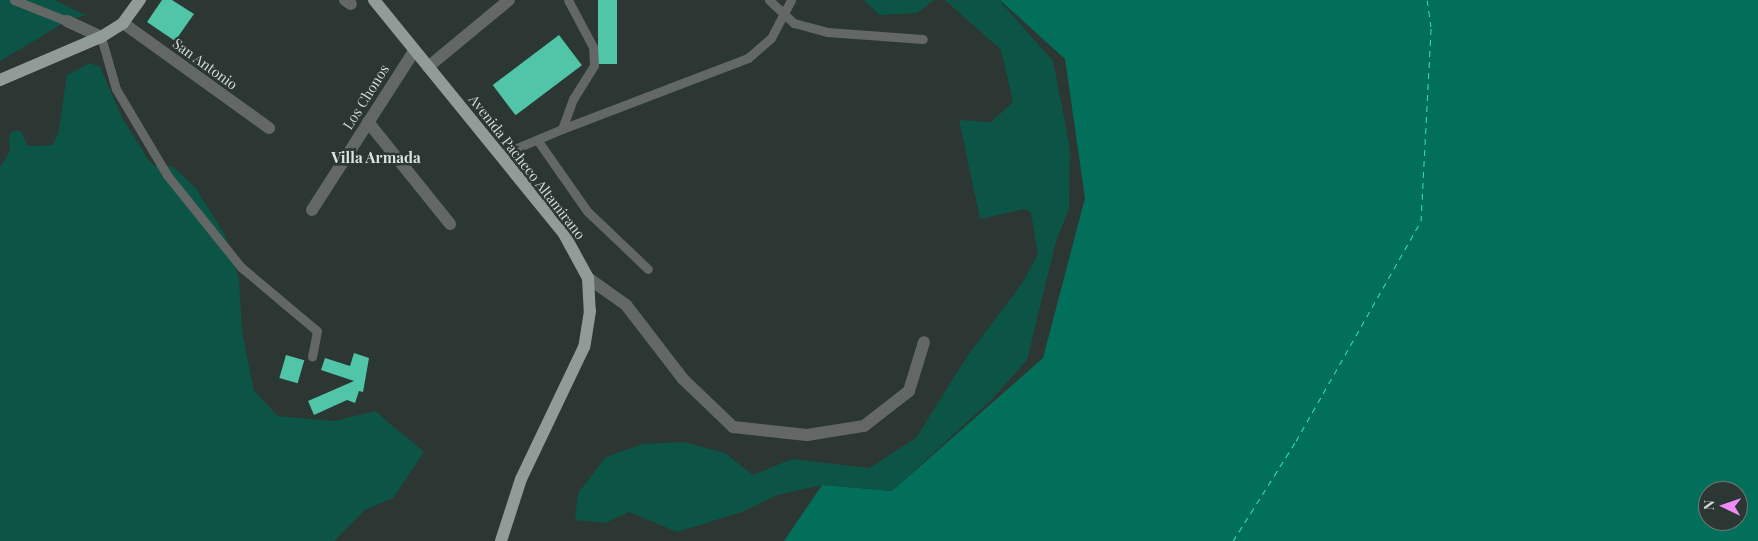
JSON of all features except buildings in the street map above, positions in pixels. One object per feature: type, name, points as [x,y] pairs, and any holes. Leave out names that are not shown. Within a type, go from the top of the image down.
[{"type":"main road","points":[[0,80],[101,38],[123,23],[140,0]]},
{"type":"main road","name":"Avenida Pacheco Altamirano","points":[[374,0],[564,234],[588,278],[590,311],[584,347],[521,478],[501,541]]},
{"type":"street","points":[[428,67],[509,0]]},
{"type":"street","points":[[67,21],[101,38]]},
{"type":"street","name":"San Antonio","points":[[123,23],[269,128]]},
{"type":"street","name":"Los Chonos","points":[[312,210],[414,51]]},
{"type":"street","points":[[368,122],[450,224]]},
{"type":"street","points":[[588,278],[626,305],[683,379],[732,427],[807,435],[864,426],[909,391],[924,342]]},
{"type":"lane","points":[[14,0],[67,21]]},
{"type":"lane","points":[[562,129],[568,109],[594,65],[595,55],[568,0]]},
{"type":"lane","points":[[769,0],[783,15],[794,22],[827,32],[923,38]]},
{"type":"lane","points":[[500,155],[538,141],[562,129],[748,58],[771,38],[791,0]]},
{"type":"lane","points":[[101,38],[116,89],[167,175],[241,267],[317,331],[312,357]]},
{"type":"lane","points":[[538,141],[587,211],[648,269]]},
{"type":"shaded area","points":[[0,0],[55,0],[85,15],[67,21],[0,61]]},
{"type":"shaded area","points":[[863,0],[934,0],[917,13],[880,15]]},
{"type":"shaded area","points":[[945,0],[999,0],[1053,61],[1070,149],[1069,209],[1056,241],[1027,360],[991,400],[892,491],[822,485],[777,495],[742,512],[677,532],[629,512],[605,523],[575,520],[578,493],[606,457],[643,444],[684,442],[725,453],[753,475],[792,459],[869,468],[916,438],[968,355],[1023,282],[1038,254],[1031,213],[1025,209],[980,219],[959,120],[991,122],[1013,102],[1001,50]]},
{"type":"shaded area","points":[[1000,0],[1758,0],[1758,541],[784,541],[822,485],[892,491],[1043,358],[1085,198],[1065,59]]},
{"type":"shaded area","points":[[90,63],[100,67],[123,119],[149,161],[155,166],[172,166],[195,187],[225,235],[239,279],[242,331],[254,391],[278,416],[334,421],[375,411],[424,452],[393,498],[365,510],[334,541],[0,541],[0,167],[10,151],[9,137],[12,131],[21,131],[28,146],[52,145],[58,134],[67,75]]},
{"type":"ferry route","points":[[1233,541],[1296,441],[1421,221],[1431,27],[1427,0]]},
{"type":"district","name":"Villa Armada","points":[[376,158]]}]
